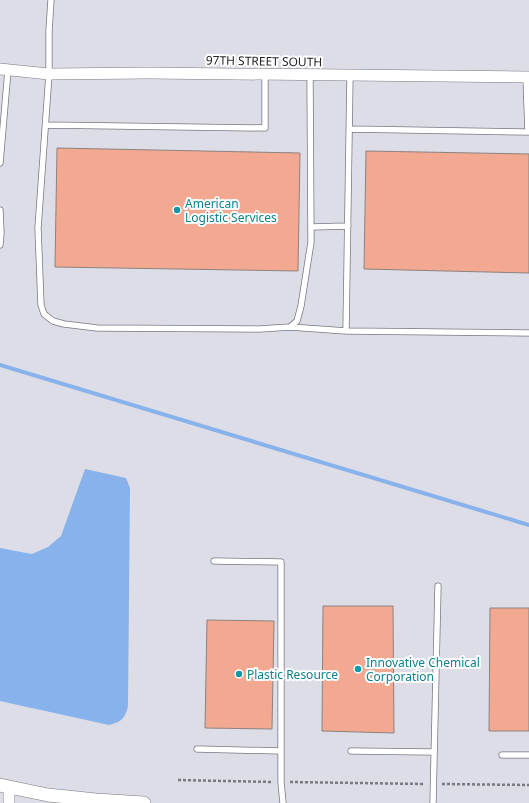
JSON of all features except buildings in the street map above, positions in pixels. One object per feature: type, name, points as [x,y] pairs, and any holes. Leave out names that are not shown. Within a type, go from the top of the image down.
[{"type":"street","name":"97TH STREET SOUTH","points":[[4,70],[49,74],[310,74],[527,77]]},
{"type":"street","points":[[8,803],[4,786],[48,795],[144,803]]},
{"type":"lane","points":[[51,0],[49,74],[38,228],[41,305],[44,314],[53,321],[64,324],[97,328],[260,329],[290,327],[346,331],[529,333]]},
{"type":"lane","points":[[0,163],[4,70]]},
{"type":"lane","points":[[46,125],[264,128],[266,74]]},
{"type":"lane","points":[[290,327],[297,321],[301,306],[311,242],[310,74]]},
{"type":"lane","points":[[346,331],[350,75]]},
{"type":"lane","points":[[349,129],[528,132],[527,77]]},
{"type":"lane","points":[[0,210],[0,245]]},
{"type":"lane","points":[[311,227],[348,226]]},
{"type":"lane","points":[[214,561],[281,562],[281,782],[283,803]]},
{"type":"lane","points":[[433,803],[438,586]]},
{"type":"lane","points":[[198,749],[281,750]]},
{"type":"lane","points":[[351,751],[433,752]]},
{"type":"lane","points":[[502,755],[529,754]]},
{"type":"path","points":[[178,780],[529,785]]},
{"type":"water","points":[[85,469],[126,478],[130,488],[128,706],[122,719],[117,723],[109,725],[0,701],[0,548],[32,554],[48,547],[61,536]]},
{"type":"waterway","points":[[0,365],[529,525]]},
{"type":"place","name":"American Logistic Services","points":[[177,210]]},
{"type":"place","name":"Innovative Chemical Corporation","points":[[358,669]]},
{"type":"place","name":"Plastic Resource","points":[[239,674]]}]
